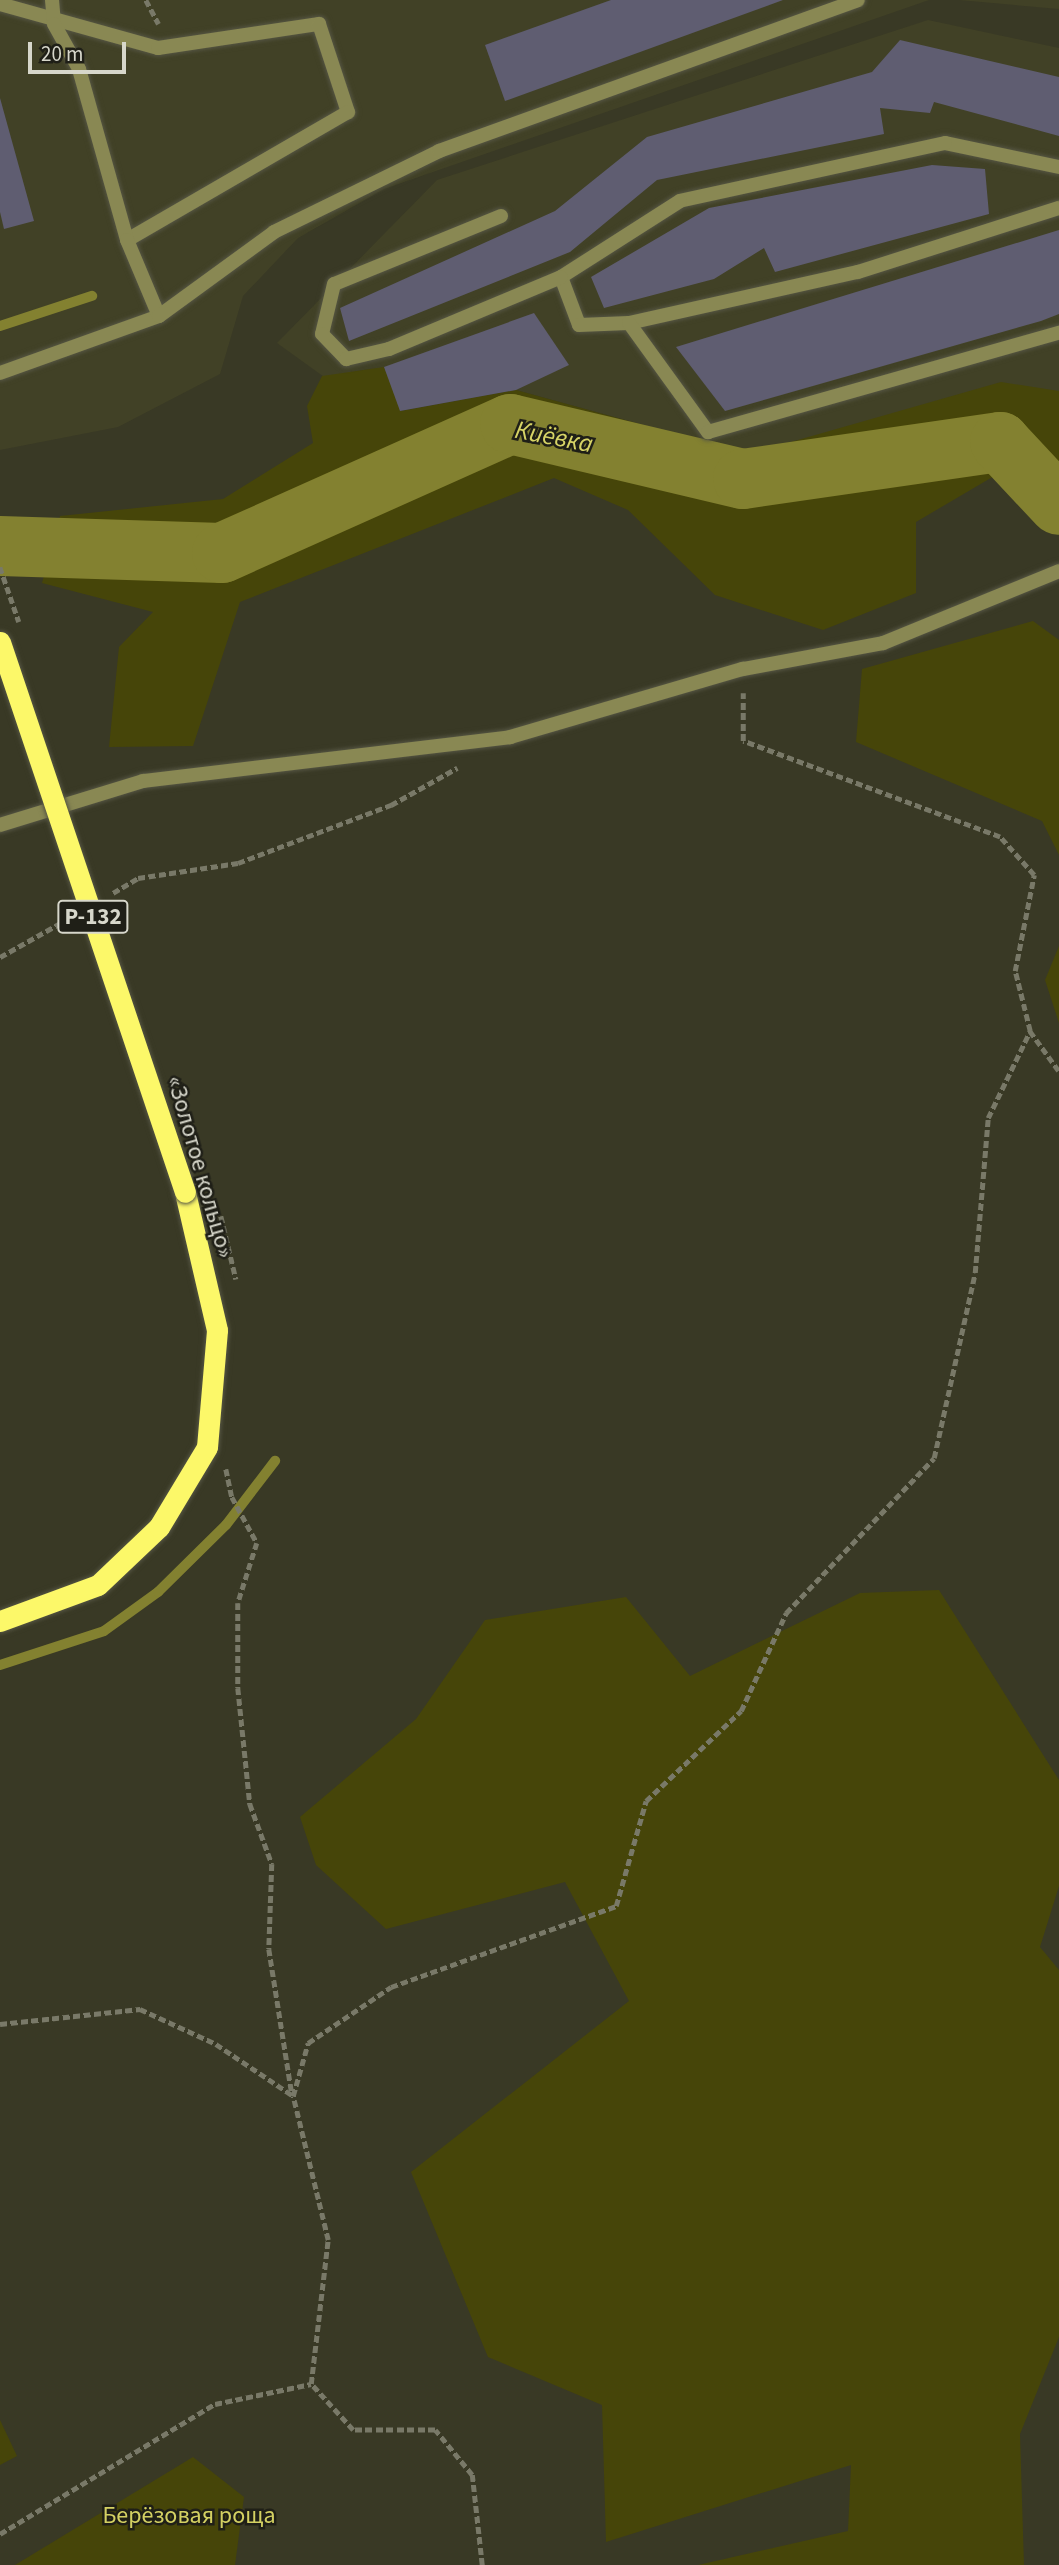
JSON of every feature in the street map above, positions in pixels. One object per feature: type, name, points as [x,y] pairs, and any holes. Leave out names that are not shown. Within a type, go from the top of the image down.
[{"type":"highway","name":"«Золотое кольцо»","points":[[0,642],[185,1192],[217,1330],[206,1447],[159,1527],[98,1585],[0,1621]]},
{"type":"street","points":[[52,0],[54,24],[79,69],[127,240],[159,316]]},
{"type":"street","points":[[0,373],[159,316],[274,232],[439,151],[858,0]]},
{"type":"street","points":[[0,4],[54,24],[158,48],[319,24],[348,112],[127,240]]},
{"type":"street","points":[[501,216],[334,284],[322,334],[346,359],[389,349],[561,277],[680,201],[945,143],[1059,167]]},
{"type":"street","points":[[561,277],[579,325],[629,323],[858,272],[1059,208]]},
{"type":"street","points":[[629,323],[708,432],[1059,333]]},
{"type":"street","points":[[0,825],[143,781],[510,737],[743,669],[883,643],[1058,572]]},
{"type":"path","points":[[743,669],[743,741],[1000,837],[1034,875],[1015,971],[1030,1031],[1059,1070]]},
{"type":"path","points":[[138,878],[238,863],[391,805],[463,764]]},
{"type":"path","points":[[292,2096],[308,2043],[391,1987],[616,1906],[646,1801],[741,1711],[786,1613],[934,1458],[975,1273],[988,1118],[1030,1031]]},
{"type":"path","points":[[225,1462],[232,1497],[257,1543],[238,1603],[237,1689],[250,1804],[272,1864],[269,1949],[292,2096],[328,2240],[311,2384],[353,2430],[435,2430],[472,2475],[482,2565]]},
{"type":"path","points":[[0,2024],[139,2009],[216,2044],[292,2096]]},
{"type":"path","points":[[0,2534],[215,2404],[311,2384]]},
{"type":"shaded area","points":[[0,0],[929,0],[384,189],[298,238],[243,296],[220,374],[118,427],[0,450]]},
{"type":"shaded area","points":[[959,0],[1059,0],[1059,9]]},
{"type":"shaded area","points":[[928,20],[1059,48],[1059,398],[749,454],[516,390],[377,415],[277,343],[437,180]]},
{"type":"green space","points":[[384,367],[401,411],[516,390],[749,454],[1001,382],[1059,391],[1059,468],[1035,452],[916,522],[916,593],[823,630],[715,595],[628,510],[554,478],[240,602],[193,746],[109,747],[119,647],[153,612],[42,583],[60,516],[223,499],[313,443],[307,406],[322,376]]},
{"type":"green space","points":[[1033,621],[1059,640],[1059,855],[1042,821],[856,742],[862,669]]},
{"type":"green space","points":[[1059,946],[1059,1023],[1045,980]]},
{"type":"green space","points":[[939,1590],[1059,1780],[1059,1886],[1040,1947],[1059,1970],[1059,2337],[1020,2434],[1024,2565],[698,2565],[848,2531],[851,2465],[606,2542],[602,2405],[488,2357],[411,2172],[629,2001],[565,1882],[386,1929],[316,1865],[300,1817],[416,1719],[485,1620],[626,1597],[690,1676],[860,1593]]},
{"type":"green space","points":[[0,2420],[17,2456],[0,2465]]},
{"type":"green space","name":"Берёзовая роща","points":[[193,2457],[244,2497],[235,2565],[15,2565]]},
{"type":"building","points":[[611,0],[783,0],[505,101],[485,45]]},
{"type":"building","points":[[900,40],[1059,77],[1059,136],[934,102],[930,113],[880,108],[884,134],[657,180],[570,252],[349,341],[340,308],[555,211],[647,137],[872,72]]},
{"type":"building","points":[[0,98],[34,221],[4,229],[0,212]]},
{"type":"building","points":[[932,165],[985,169],[989,214],[775,272],[764,248],[714,279],[604,308],[591,277],[709,208]]},
{"type":"building","points":[[1059,230],[1059,314],[1041,321],[725,411],[676,347]]},
{"type":"building","points":[[534,313],[569,365],[516,390],[400,411],[384,367]]},
{"type":"waterway","points":[[0,326],[92,296]]},
{"type":"waterway","name":"Киёвка","points":[[0,546],[222,553],[510,424],[743,479],[1000,442],[1059,505]]},
{"type":"waterway","points":[[0,1665],[104,1631],[158,1592],[226,1525],[275,1461]]}]
